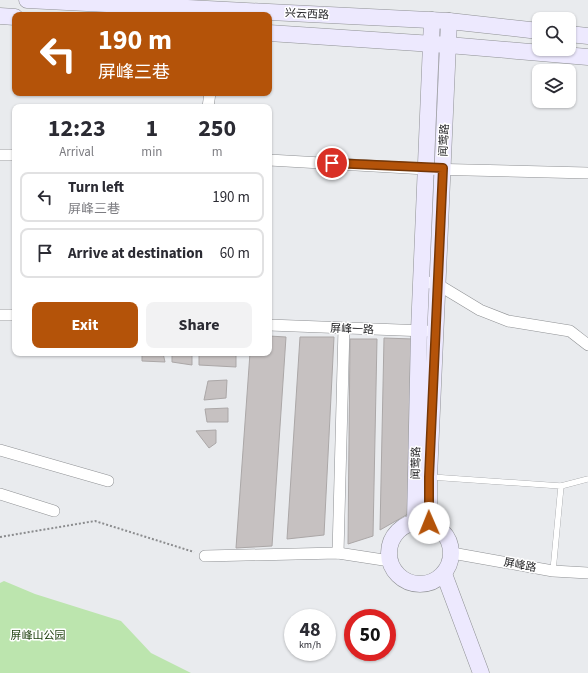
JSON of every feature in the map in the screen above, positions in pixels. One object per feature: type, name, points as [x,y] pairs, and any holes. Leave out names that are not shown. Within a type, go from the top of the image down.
[{"type":"main road","name":"兴云西路","points":[[27,0],[270,12]]},
{"type":"main road","name":"兴云西路","points":[[272,12],[449,21],[532,30]]},
{"type":"main road","points":[[0,16],[12,17]]},
{"type":"main road","name":"闻莺路","points":[[422,523],[429,477],[427,332],[422,281],[432,20]]},
{"type":"main road","name":"闻莺路","points":[[422,523],[427,332],[437,284],[449,21]]},
{"type":"main road","name":"兴云西路","points":[[272,33],[448,45],[588,57]]},
{"type":"main road","points":[[576,35],[588,36]]},
{"type":"main road","points":[[422,523],[438,527],[446,534],[452,553],[448,567],[441,576],[429,583],[419,584],[409,582],[401,578],[394,570],[390,561],[389,551],[391,541],[397,532],[405,526],[422,523]]},
{"type":"main road","points":[[441,576],[471,673]]},
{"type":"main road","points":[[441,576],[481,673]]},
{"type":"street","points":[[0,155],[12,155]]},
{"type":"street","points":[[272,160],[426,169],[443,168],[588,173]]},
{"type":"street","points":[[422,281],[437,284],[480,310],[508,321],[570,331],[588,345]]},
{"type":"street","points":[[0,315],[12,316]]},
{"type":"street","name":"屏峰一路","points":[[272,325],[427,332]]},
{"type":"street","points":[[338,553],[344,328]]},
{"type":"street","points":[[0,450],[108,482]]},
{"type":"street","points":[[0,494],[54,511]]},
{"type":"street","points":[[205,556],[338,553],[390,561]]},
{"type":"street","name":"屏峰路","points":[[452,553],[553,571],[588,573]]},
{"type":"lane","points":[[429,477],[561,486],[588,479]]},
{"type":"lane","points":[[553,571],[561,486]]},
{"type":"path","points":[[0,537],[95,521],[205,556]]},
{"type":"green space","name":"屏峰山公园","points":[[4,581],[35,594],[121,621],[151,653],[191,673],[0,673],[0,583]]},
{"type":"building","points":[[272,336],[286,337],[272,546],[236,548],[250,356],[272,356]]},
{"type":"building","points":[[300,337],[334,337],[324,535],[287,539]]},
{"type":"building","points":[[384,338],[413,339],[408,514],[380,530]]},
{"type":"building","points":[[350,339],[377,339],[373,536],[348,544]]},
{"type":"building","points":[[142,356],[164,356],[165,362],[142,361]]},
{"type":"building","points":[[172,356],[192,356],[192,365],[172,362]]},
{"type":"building","points":[[199,356],[236,356],[236,367],[199,365]]},
{"type":"building","points":[[227,380],[226,398],[204,400],[208,381]]},
{"type":"building","points":[[228,408],[228,422],[207,422],[205,409]]},
{"type":"building","points":[[216,430],[216,443],[209,448],[196,431]]},
{"type":"route","points":[[332,163],[426,169],[443,168],[429,477],[429,523]]}]
